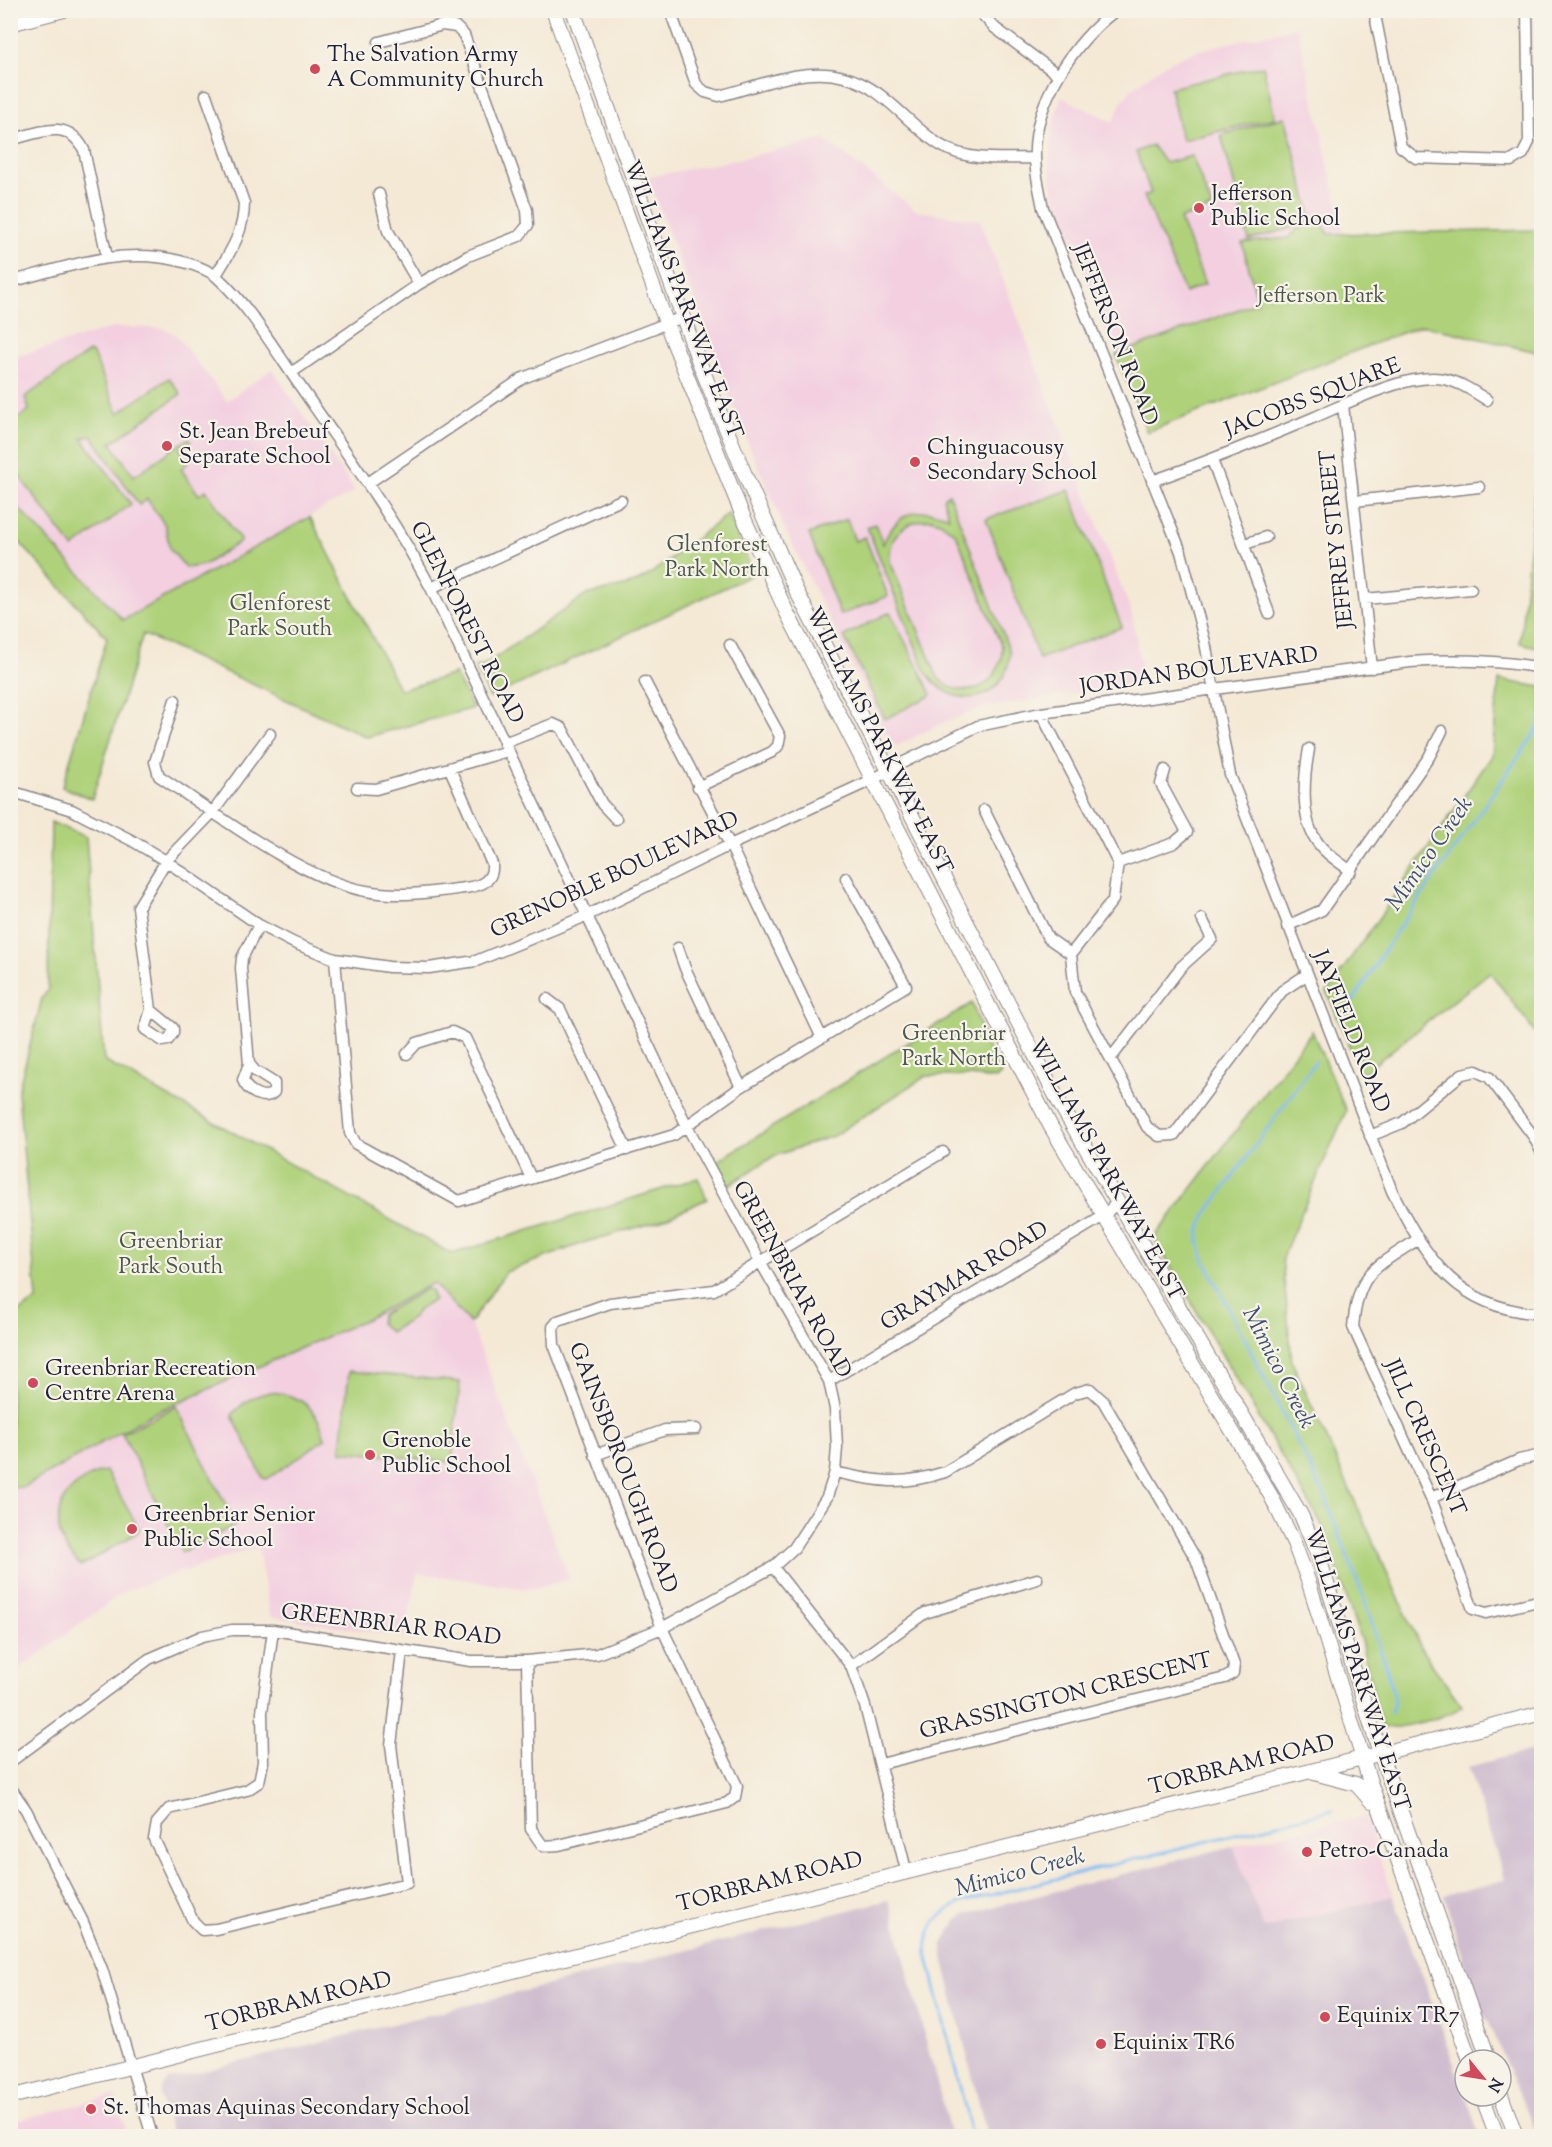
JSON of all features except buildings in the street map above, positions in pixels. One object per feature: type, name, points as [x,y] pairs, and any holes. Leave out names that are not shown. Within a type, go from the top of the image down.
[{"type":"main road","points":[[10,24],[64,10]]},
{"type":"main road","name":"WILLIAMS PARKWAY EAST","points":[[553,10],[666,323],[754,543],[819,676],[1052,1127],[1102,1217],[1271,1496],[1294,1543],[1382,1816],[1466,2048]]},
{"type":"main road","name":"WILLIAMS PARKWAY EAST","points":[[573,10],[683,317],[745,475],[796,590],[1060,1104],[1301,1515],[1318,1556],[1380,1753],[1485,2048]]},
{"type":"main road","name":"TORBRAM ROAD","points":[[10,2097],[906,1870],[1542,1713]]},
{"type":"main road","points":[[1309,1772],[1356,1784],[1382,1816]]},
{"type":"main road","points":[[1486,2108],[1497,2136]]},
{"type":"main road","points":[[1506,2108],[1516,2136]]},
{"type":"street","points":[[670,10],[696,84],[711,95],[719,96],[802,74],[846,77],[877,93],[942,147],[981,158],[1035,158]]},
{"type":"street","points":[[978,10],[995,28],[1057,74]]},
{"type":"street","name":"JEFFERSON ROAD","points":[[1116,10],[1094,27],[1057,74],[1046,102],[1035,158],[1043,208],[1180,552],[1195,601],[1214,690]]},
{"type":"street","points":[[1374,10],[1401,147],[1416,158],[1511,161],[1523,154],[1529,142],[1527,10]]},
{"type":"street","points":[[291,373],[419,284],[468,256],[519,236],[528,225],[527,210],[464,35],[456,27],[443,25],[379,42]]},
{"type":"street","points":[[206,94],[244,203],[244,218],[239,238],[216,275]]},
{"type":"street","points":[[10,140],[55,129],[66,131],[78,138],[84,150],[107,257]]},
{"type":"street","points":[[379,194],[388,231],[419,284]]},
{"type":"street","name":"GLENFOREST ROAD","points":[[10,282],[107,257],[153,255],[182,262],[216,275],[246,309],[368,483],[408,545],[431,588],[586,916]]},
{"type":"street","points":[[368,483],[523,378],[683,317]]},
{"type":"street","name":"JACOBS SQUARE","points":[[1152,481],[1212,460],[1397,385],[1433,378],[1458,383],[1487,400]]},
{"type":"street","name":"JEFFREY STREET","points":[[1343,405],[1372,668]]},
{"type":"street","points":[[1212,460],[1269,613]]},
{"type":"street","points":[[1355,501],[1479,487]]},
{"type":"street","points":[[431,588],[621,500]]},
{"type":"street","points":[[1245,544],[1266,537]]},
{"type":"street","points":[[1365,599],[1471,589]]},
{"type":"street","points":[[698,787],[771,752],[778,746],[780,736],[730,645]]},
{"type":"street","name":"JORDAN BOULEVARD","points":[[874,779],[978,726],[1041,713],[1372,668],[1464,659],[1542,668]]},
{"type":"street","points":[[645,682],[730,845],[822,1038]]},
{"type":"street","name":"JAYFIELD ROAD","points":[[1214,690],[1230,776],[1305,975],[1392,1191],[1417,1240],[1451,1281],[1472,1295],[1497,1307],[1542,1314]]},
{"type":"street","points":[[174,700],[154,762],[159,776],[301,866],[327,879],[365,891],[405,895],[473,887],[487,882],[493,873],[492,864],[450,769]]},
{"type":"street","points":[[1041,713],[1118,863],[1113,900],[1071,954],[1075,992],[1148,1127],[1159,1136],[1174,1135],[1282,990],[1305,975]]},
{"type":"street","points":[[357,788],[376,789],[450,769],[506,747],[553,724],[562,728],[602,804],[616,819]]},
{"type":"street","points":[[1287,926],[1322,910],[1429,757],[1443,731]]},
{"type":"street","points":[[151,1010],[138,907],[166,861],[213,812],[270,734]]},
{"type":"street","points":[[1309,749],[1305,769],[1306,814],[1310,827],[1322,847],[1351,871]]},
{"type":"street","points":[[1118,863],[1174,843],[1187,832],[1161,784],[1165,770]]},
{"type":"street","name":"GRENOBLE BOULEVARD","points":[[10,791],[72,810],[166,861],[259,925],[334,959],[389,967],[429,968],[476,961],[586,916],[730,845],[874,779]]},
{"type":"street","points":[[984,810],[1048,938],[1071,954]]},
{"type":"street","points":[[334,959],[350,1133],[356,1144],[459,1201],[674,1135],[741,1087],[906,986],[846,878]]},
{"type":"street","name":"GREENBRIAR ROAD","points":[[10,1762],[149,1659],[202,1636],[232,1630],[273,1630],[471,1661],[527,1661],[597,1654],[662,1628],[773,1567],[794,1548],[809,1527],[827,1497],[835,1472],[836,1425],[829,1381],[761,1263],[687,1126],[586,916]]},
{"type":"street","points":[[1111,1058],[1181,967],[1212,939],[1202,919]]},
{"type":"street","points":[[249,1064],[242,958],[259,925]]},
{"type":"street","points":[[678,948],[685,968],[741,1087]]},
{"type":"street","points":[[547,999],[560,1009],[627,1150]]},
{"type":"street","points":[[407,1054],[417,1043],[452,1032],[465,1038],[531,1178]]},
{"type":"street","points":[[1370,1136],[1401,1123],[1462,1074],[1476,1071],[1489,1077],[1534,1137],[1542,1153]]},
{"type":"street","points":[[761,1263],[943,1152]]},
{"type":"street","name":"GRAYMAR ROAD","points":[[829,1381],[1102,1217],[1118,1202]]},
{"type":"street","name":"JILL CRESCENT","points":[[1417,1240],[1378,1265],[1362,1282],[1355,1301],[1353,1327],[1431,1498],[1473,1609],[1486,1613],[1542,1600]]},
{"type":"street","name":"GAINSBOROUGH ROAD","points":[[527,1661],[531,1829],[543,1846],[559,1845],[727,1803],[735,1797],[737,1786],[662,1628],[595,1455],[554,1345],[553,1327],[558,1321],[610,1303],[714,1290],[761,1263]]},
{"type":"street","name":"GRASSINGTON CRESCENT","points":[[835,1472],[886,1482],[922,1480],[945,1472],[1075,1393],[1090,1389],[1103,1401],[1196,1559],[1234,1665],[1233,1673],[1225,1678],[881,1764]]},
{"type":"street","points":[[595,1455],[665,1430],[696,1429]]},
{"type":"street","points":[[1431,1498],[1519,1460],[1542,1455]]},
{"type":"street","points":[[773,1567],[851,1666],[881,1764],[906,1870]]},
{"type":"street","points":[[851,1666],[925,1613],[1037,1578]]},
{"type":"street","points":[[273,1630],[262,1712],[263,1762],[259,1782],[247,1790],[169,1809],[157,1823],[154,1839],[193,1921],[202,1930],[216,1929],[406,1883],[391,1745],[402,1651]]},
{"type":"street","points":[[10,1787],[26,1810],[83,1922],[102,1969],[152,2136]]},
{"type":"shaded area","name":"Jefferson Public School","points":[[1297,27],[1344,232],[1242,243],[1259,302],[1116,355],[1053,191],[1049,162],[1052,129],[1061,97],[1113,122],[1122,101],[1134,87],[1167,63],[1200,50]]},
{"type":"shaded area","name":"Chinguacousy Secondary School","points":[[824,139],[917,211],[980,220],[1131,611],[1141,666],[1136,670],[1136,684],[982,708],[945,722],[898,745],[891,743],[786,532],[741,426],[648,177]]},
{"type":"shaded area","name":"St. Jean Brebeuf Separate School","points":[[116,327],[163,328],[176,335],[227,401],[272,369],[355,491],[123,620],[11,500],[11,358]]},
{"type":"shaded area","name":"Grenoble Public School","points":[[434,1283],[470,1323],[570,1580],[527,1589],[418,1573],[404,1637],[270,1616],[258,1547],[126,1590],[11,1675],[10,1487],[24,1487],[152,1414],[371,1317]]},
{"type":"shaded area","points":[[1541,1748],[1542,2136],[1538,2136],[1513,2079],[1513,2048],[1499,2048],[1471,1984],[1444,1895],[1505,1880],[1468,1767]]},
{"type":"shaded area","points":[[1365,1816],[1393,1896],[1264,1928],[1233,1846]]},
{"type":"shaded area","points":[[1233,1846],[1264,1928],[1393,1896],[1453,2062],[1453,2108],[1470,2108],[1480,2136],[987,2136],[943,1957],[943,1944],[956,1921],[967,1914]]},
{"type":"shaded area","points":[[889,1900],[951,2136],[172,2136],[160,2096],[162,2087],[168,2080]]},
{"type":"shaded area","name":"St. Thomas Aquinas Secondary School","points":[[115,2095],[128,2136],[11,2136],[11,2122]]},
{"type":"green space","points":[[1263,66],[1275,118],[1182,140],[1170,88]]},
{"type":"green space","points":[[1285,117],[1313,222],[1249,240],[1221,135]]},
{"type":"green space","points":[[1152,145],[1165,163],[1192,156],[1212,208],[1180,219],[1205,284],[1185,293],[1144,196],[1151,193],[1136,152]]},
{"type":"green space","name":"Jefferson Park","points":[[1321,221],[1329,234],[1541,230],[1541,353],[1422,325],[1147,432],[1116,355],[1258,302],[1242,243],[1288,238],[1297,230]]},
{"type":"green space","points":[[89,352],[93,354],[118,413],[169,378],[181,394],[111,443],[134,476],[189,438],[191,442],[180,449],[189,462],[181,469],[199,495],[206,490],[241,541],[204,565],[186,568],[170,549],[165,525],[147,499],[139,505],[92,436],[82,438],[131,504],[73,548],[11,465],[11,424],[29,410],[25,397]]},
{"type":"green space","points":[[1541,430],[1541,648],[1520,643]]},
{"type":"green space","points":[[1069,490],[1122,627],[1039,659],[986,519]]},
{"type":"green space","points":[[949,494],[1010,652],[1007,669],[999,683],[989,692],[977,697],[964,697],[950,693],[937,685],[926,672],[867,527],[875,524],[883,544],[895,525],[910,514],[928,512],[949,517],[943,498]],"holes":[[[931,519],[940,522],[956,534],[1002,647],[1001,660],[996,671],[989,680],[970,690],[960,690],[949,686],[938,678],[890,561],[892,543],[900,530],[922,520]]]},
{"type":"green space","name":"Glenforest Park South","points":[[11,500],[123,620],[310,517],[400,690],[455,674],[473,708],[367,737],[143,634],[92,799],[62,787],[107,638],[11,533]]},
{"type":"green space","name":"Glenforest Park North","points":[[728,514],[754,574],[490,698],[475,667],[486,664],[586,595],[632,584],[649,575]]},
{"type":"green space","points":[[847,519],[855,541],[865,537],[888,596],[840,615],[809,534]]},
{"type":"green space","points":[[890,612],[932,695],[885,719],[844,636]]},
{"type":"green space","points":[[1499,680],[1541,687],[1541,1040],[1490,972],[1361,1075],[1327,992],[1492,756]]},
{"type":"green space","name":"Greenbriar Park South","points":[[51,822],[86,837],[104,1061],[452,1254],[698,1178],[707,1199],[659,1221],[586,1242],[506,1272],[470,1323],[433,1283],[371,1317],[152,1414],[24,1487],[11,1487],[11,1317],[37,1300],[18,1092],[42,998],[48,990]]},
{"type":"green space","name":"Greenbriar Park North","points":[[972,1003],[989,1051],[1001,1074],[996,1079],[969,1076],[926,1076],[833,1136],[774,1156],[729,1185],[727,1183],[716,1162]]},
{"type":"green space","points":[[1312,1031],[1346,1111],[1282,1258],[1292,1362],[1423,1652],[1462,1706],[1446,1715],[1382,1729],[1361,1641],[1323,1527],[1156,1242],[1156,1235]]},
{"type":"green space","points":[[426,1289],[431,1290],[434,1300],[417,1311],[413,1318],[390,1332],[380,1323],[381,1315]]},
{"type":"green space","points":[[349,1371],[460,1382],[452,1462],[341,1451]]},
{"type":"green space","points":[[272,1392],[292,1396],[307,1405],[318,1419],[325,1439],[267,1479],[263,1478],[232,1415],[250,1399]]},
{"type":"green space","points":[[176,1406],[236,1525],[182,1552],[122,1433]]},
{"type":"green space","points":[[106,1471],[139,1529],[137,1533],[81,1566],[61,1538],[58,1524],[60,1510],[65,1497],[75,1486],[89,1477]]},
{"type":"waterway","name":"Mimico Creek","points":[[1347,1011],[1394,935],[1535,733],[1542,717]]},
{"type":"waterway","name":"Mimico Creek","points":[[1315,1062],[1206,1214],[1199,1231],[1199,1243],[1204,1260],[1322,1490],[1363,1596],[1389,1676],[1394,1701],[1391,1713]]},
{"type":"waterway","name":"Mimico Creek","points":[[972,2136],[926,1950],[932,1927],[945,1912],[959,1903],[1333,1810]]},
{"type":"place","name":"The Salvation Army A Community Church","points":[[315,69]]},
{"type":"place","name":"Jefferson Public School","points":[[1199,208]]},
{"type":"place","name":"St. Jean Brebeuf Separate School","points":[[167,446]]},
{"type":"place","name":"Chinguacousy Secondary School","points":[[915,462]]},
{"type":"place","name":"Greenbriar Recreation Centre Arena","points":[[33,1383]]},
{"type":"place","name":"Grenoble Public School","points":[[370,1455]]},
{"type":"place","name":"Greenbriar Senior Public School","points":[[132,1529]]},
{"type":"place","name":"Petro-Canada","points":[[1307,1852]]},
{"type":"place","name":"Equinix TR7","points":[[1325,2017]]},
{"type":"place","name":"Equinix TR6","points":[[1101,2044]]},
{"type":"place","name":"St. Thomas Aquinas Secondary School","points":[[91,2109]]}]
